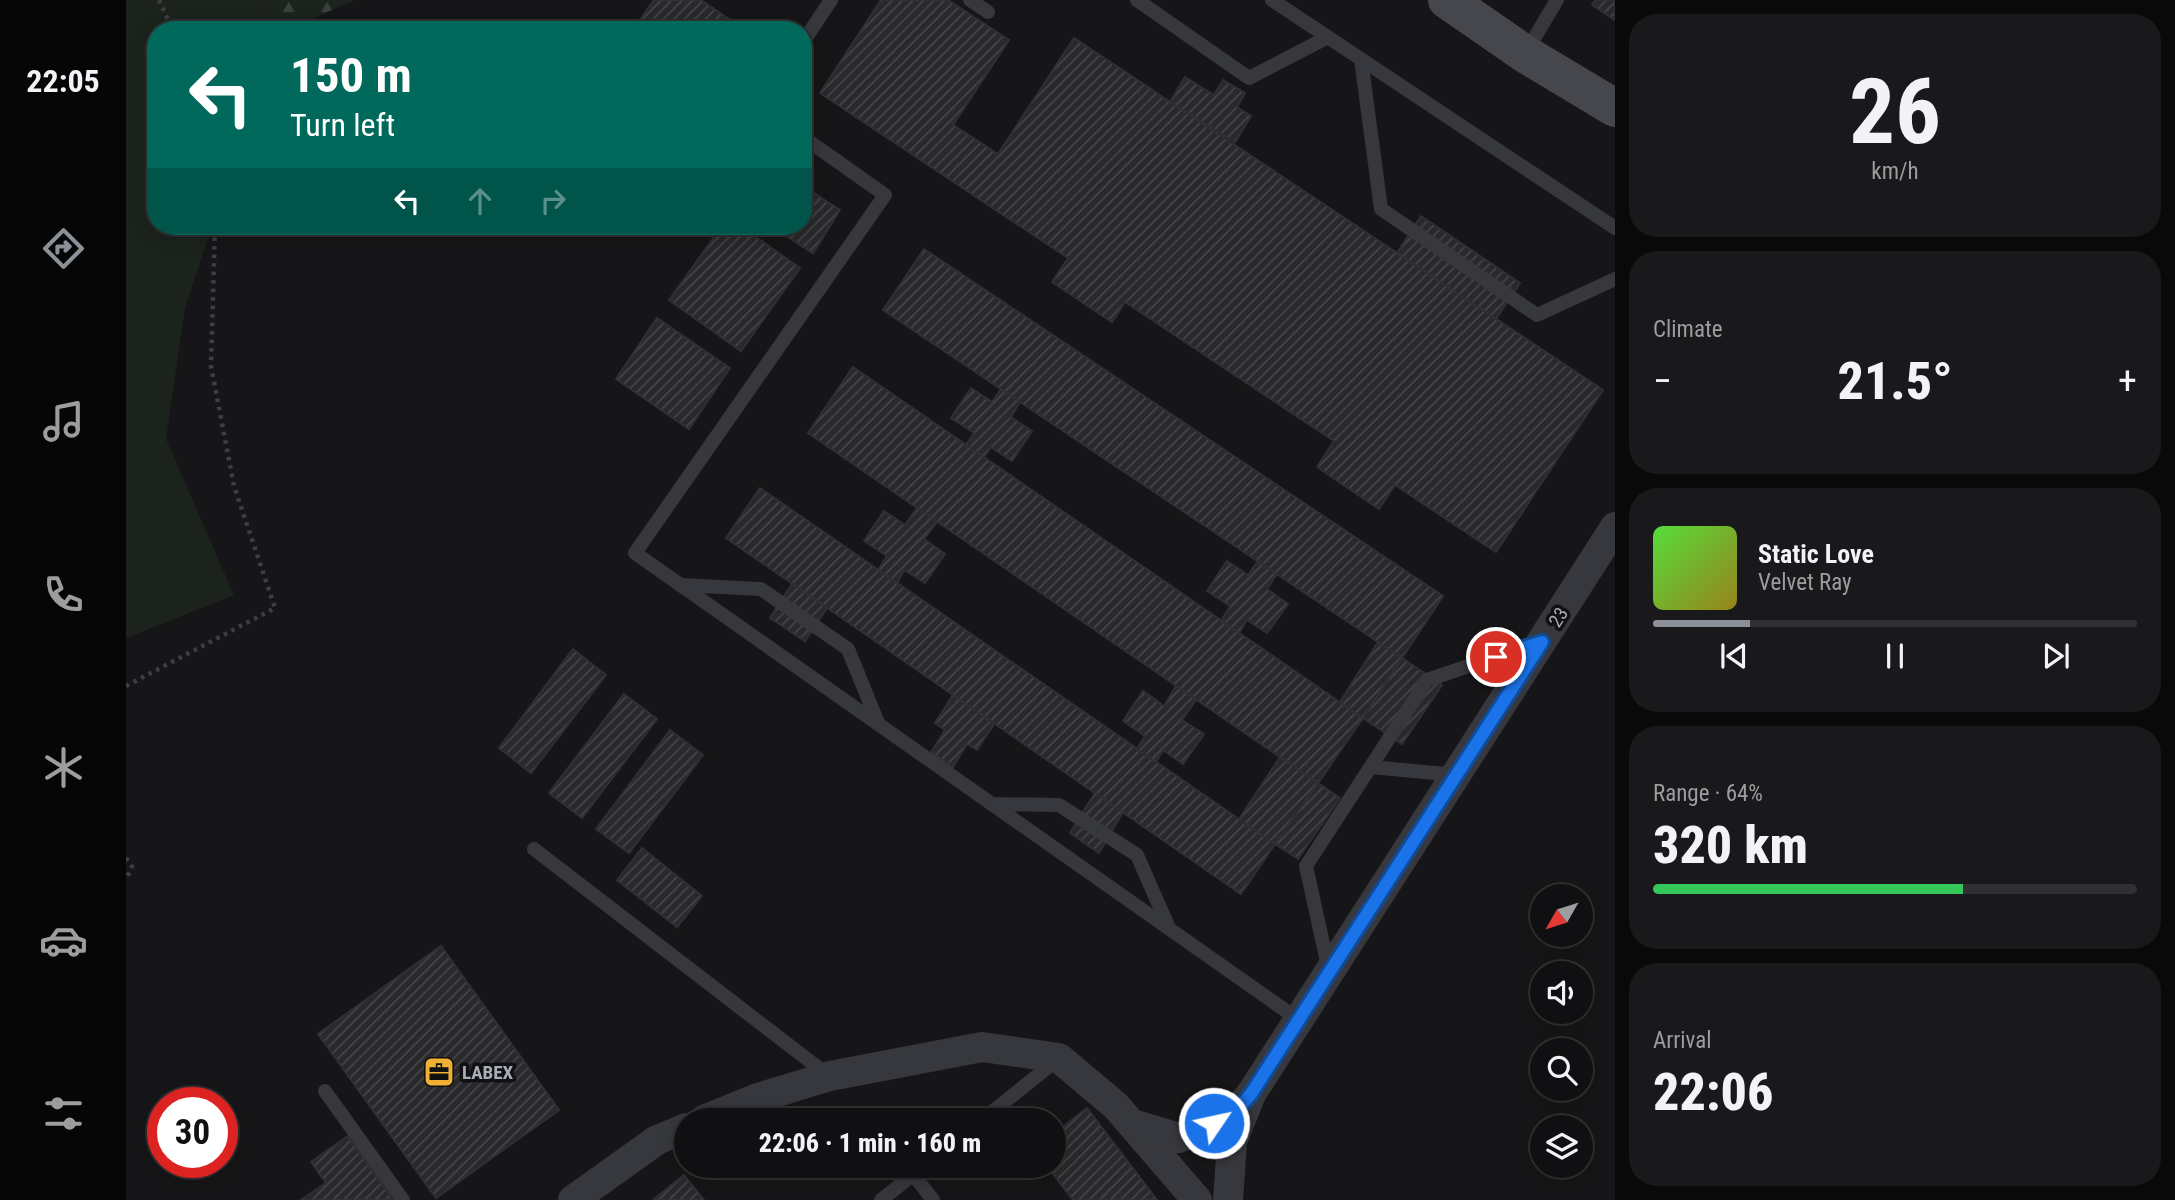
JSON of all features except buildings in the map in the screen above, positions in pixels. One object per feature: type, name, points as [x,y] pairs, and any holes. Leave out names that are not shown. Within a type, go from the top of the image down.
[{"type":"main road","points":[[1447,0],[1525,54],[1615,108]]},
{"type":"street","name":"23","points":[[1132,1124],[1179,1138],[1232,1116],[1251,1094],[1615,527]]},
{"type":"street","points":[[733,1108],[830,1076],[982,1047],[1059,1058],[1132,1124],[1197,1200]]},
{"type":"street","name":"23","points":[[1228,1200],[1232,1142],[1251,1094]]},
{"type":"street","points":[[573,1200],[657,1140],[674,1133]]},
{"type":"lane","points":[[812,28],[831,0]]},
{"type":"lane","points":[[970,0],[988,12]]},
{"type":"lane","points":[[1137,0],[1249,78],[1328,37]]},
{"type":"lane","points":[[1272,0],[1615,228]]},
{"type":"lane","points":[[1525,54],[1557,0]]},
{"type":"lane","points":[[1361,59],[1381,209],[1537,315],[1615,279]]},
{"type":"lane","points":[[812,143],[885,195],[635,554],[1299,1020]]},
{"type":"lane","points":[[680,585],[761,589],[837,641],[848,649],[878,725]]},
{"type":"lane","points":[[1329,973],[1306,866],[1427,680],[1542,642]]},
{"type":"lane","points":[[1371,767],[1456,775]]},
{"type":"lane","points":[[991,804],[1059,805],[1137,855],[1170,929]]},
{"type":"lane","points":[[534,849],[830,1076]]},
{"type":"lane","points":[[997,1108],[1059,1058]]},
{"type":"lane","points":[[325,1091],[403,1200]]},
{"type":"lane","points":[[881,1200],[909,1178]]},
{"type":"lane","points":[[923,1178],[933,1200]]},
{"type":"path","points":[[159,0],[169,21]]},
{"type":"path","points":[[126,687],[275,608],[234,486],[211,366],[215,235]]},
{"type":"path","points":[[126,858],[132,867],[126,879]]},
{"type":"green space","points":[[126,0],[257,0],[267,21],[147,21],[147,235],[209,235],[185,308],[166,439],[234,595],[126,638]]},
{"type":"green space","points":[[257,0],[355,0],[307,21],[267,21]]},
{"type":"place","name":"LABEX","points":[[439,1072]]},
{"type":"route","points":[[1214,1123],[1232,1116],[1251,1094],[1542,642],[1496,657]]}]
